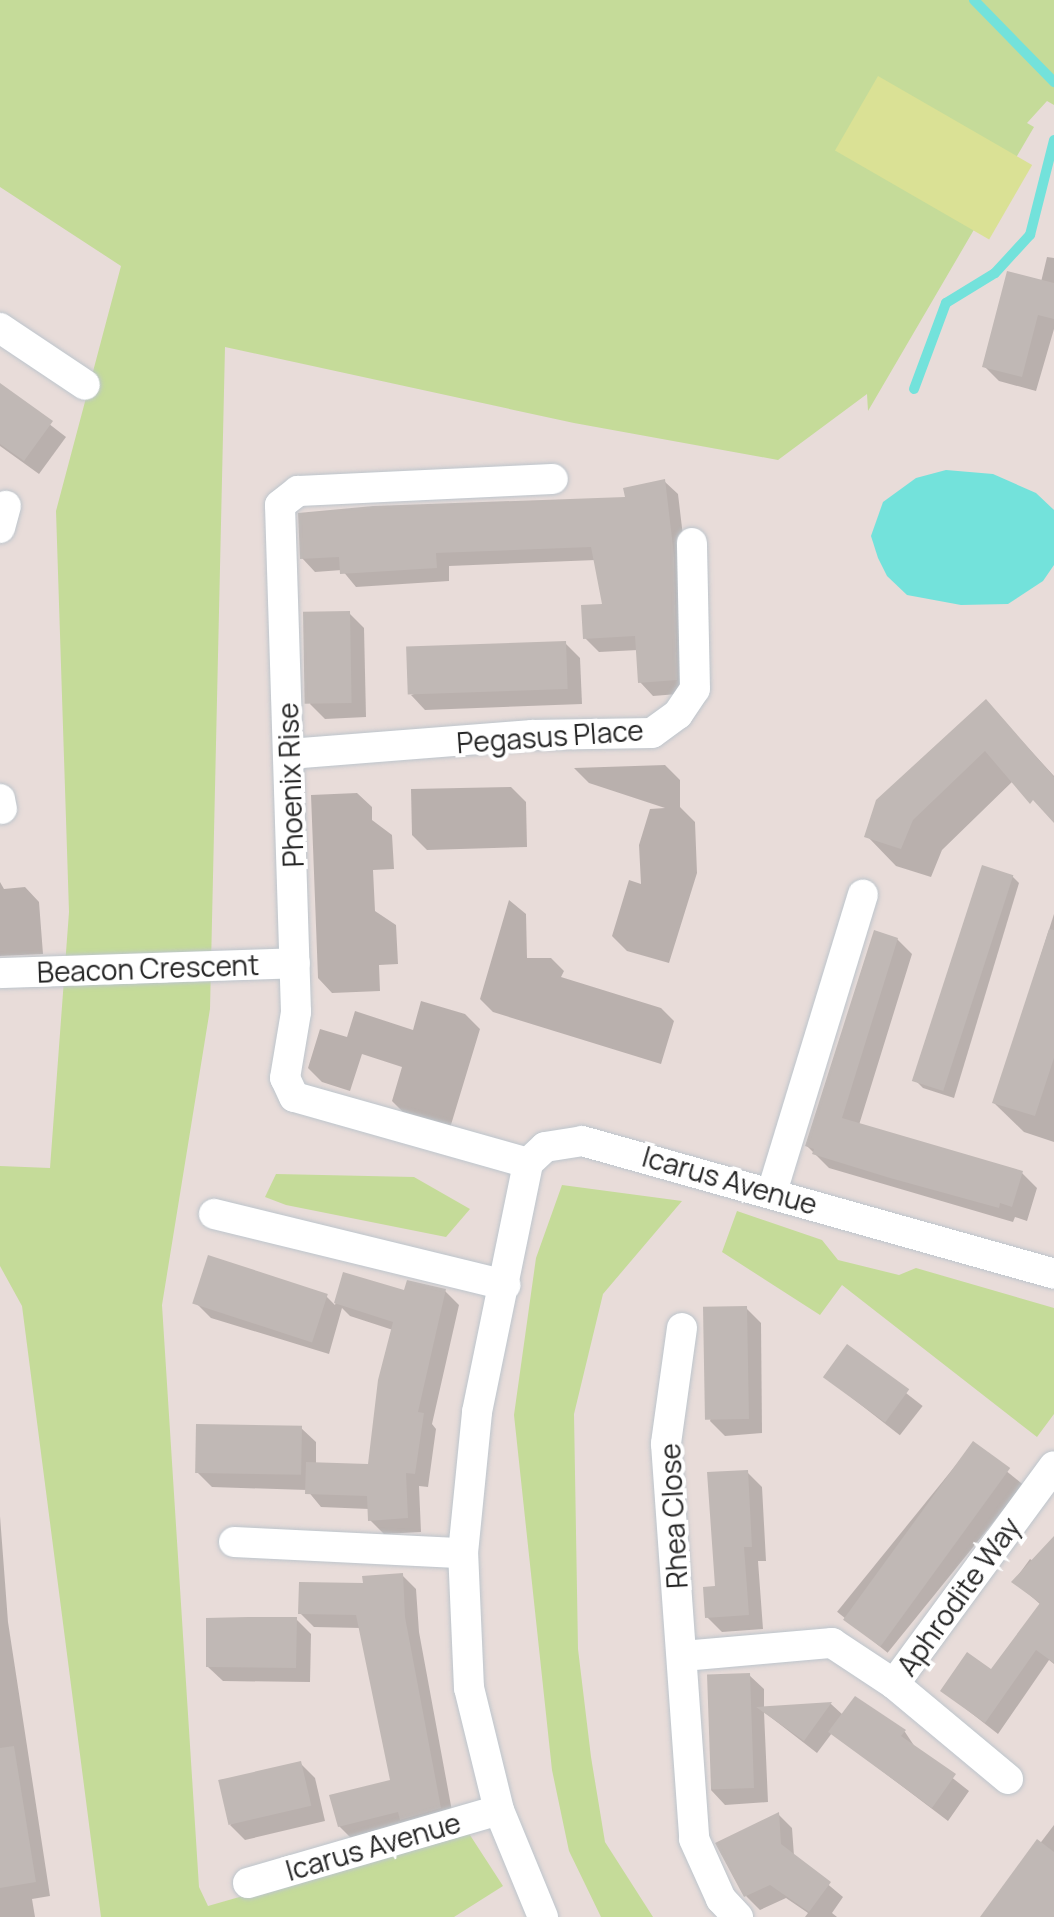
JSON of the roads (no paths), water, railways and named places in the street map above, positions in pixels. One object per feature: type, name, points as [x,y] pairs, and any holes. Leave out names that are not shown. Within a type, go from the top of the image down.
[{"type":"street","points":[[0,328],[85,385]]},
{"type":"street","name":"Phoenix Rise","points":[[528,1163],[294,1097],[285,1078],[296,1012],[280,505],[298,491],[553,479]]},
{"type":"street","name":"Pegasus Place","points":[[289,754],[532,735],[652,733],[678,714],[695,689],[692,543]]},
{"type":"street","points":[[772,1192],[863,895]]},
{"type":"street","name":"Beacon Crescent","points":[[0,973],[295,963]]},
{"type":"street","name":"Icarus Avenue","points":[[532,1913],[499,1810],[469,1688],[463,1553],[477,1412],[528,1163],[545,1147],[582,1141],[772,1192],[1054,1274]]},
{"type":"street","points":[[214,1214],[505,1285]]},
{"type":"street","name":"Rhea Close","points":[[682,1328],[666,1444],[694,1839],[721,1899],[738,1917]]},
{"type":"street","name":"Aphrodite Way","points":[[1008,1779],[894,1684],[1054,1466]]},
{"type":"street","points":[[234,1542],[463,1553]]},
{"type":"street","points":[[683,1656],[832,1643],[894,1684]]},
{"type":"street","name":"Icarus Avenue","points":[[248,1883],[499,1810]]},
{"type":"water","points":[[946,470],[993,474],[1036,493],[1054,510],[1054,565],[1043,581],[1008,604],[961,605],[907,595],[887,576],[878,558],[871,536],[883,502],[916,478]]},
{"type":"waterway","points":[[974,0],[1054,82]]},
{"type":"waterway","points":[[914,389],[946,303],[995,273],[1030,235],[1054,140]]}]
